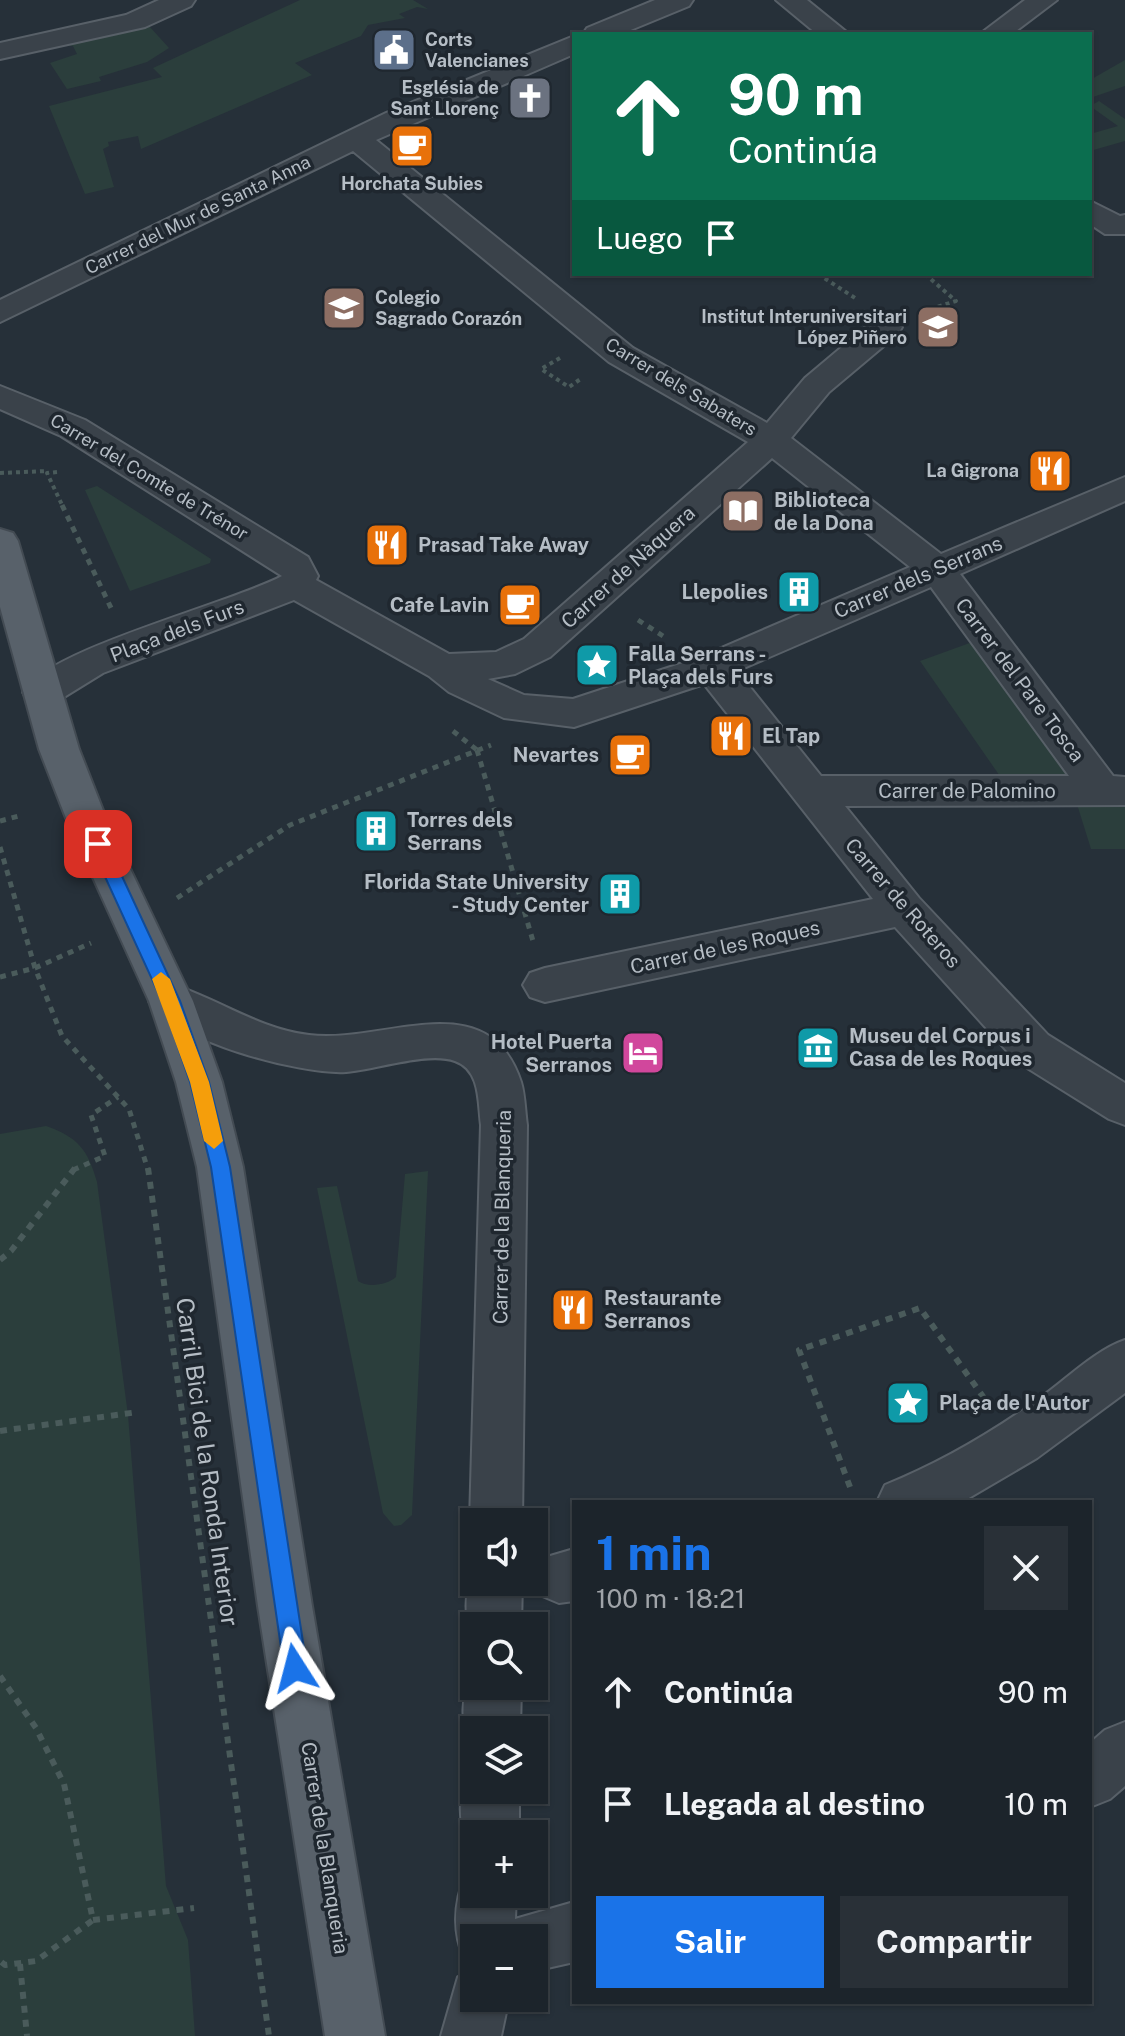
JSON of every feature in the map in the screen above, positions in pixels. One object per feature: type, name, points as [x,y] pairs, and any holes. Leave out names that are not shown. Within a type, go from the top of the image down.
[{"type":"main road","points":[[0,541],[70,779],[135,920]]},
{"type":"main road","name":"Carrer de la Blanqueria","points":[[135,920],[171,1001],[199,1082],[220,1167],[285,1606],[355,2036]]},
{"type":"street","points":[[0,51],[135,21],[181,0]]},
{"type":"street","points":[[599,21],[625,22],[679,0]]},
{"type":"street","points":[[790,0],[832,32]]},
{"type":"street","points":[[997,32],[1043,0]]},
{"type":"street","name":"Carrer del Mur de Santa Anna","points":[[0,312],[355,138],[572,45]]},
{"type":"street","name":"Carrer dels Sabaters","points":[[355,138],[621,355],[771,440],[937,569]]},
{"type":"street","points":[[1092,211],[1116,227],[1125,224]]},
{"type":"street","name":"Carrer de Nàquera","points":[[443,667],[502,665],[537,648],[771,440],[817,385],[886,327]]},
{"type":"street","name":"Carrer del Comte de Trénor","points":[[0,396],[73,428],[296,576],[443,667]]},
{"type":"street","name":"Carrer dels Serrans","points":[[712,667],[1125,488]]},
{"type":"street","name":"Carrer del Pare Tosca","points":[[937,569],[1113,791]]},
{"type":"street","name":"Plaça dels Furs","points":[[42,692],[90,664],[296,576]]},
{"type":"street","points":[[443,667],[463,683],[518,708],[574,713],[712,667]]},
{"type":"street","name":"Carrer de Roteros","points":[[712,667],[904,909],[1032,1048],[1118,1095]]},
{"type":"street","name":"Carrer de Palomino","points":[[810,791],[1113,791]]},
{"type":"street","name":"Carrer de les Roques","points":[[545,985],[904,909]]},
{"type":"street","name":"Carrer de la Blanqueria","points":[[171,1001],[243,1036],[310,1054],[347,1056],[432,1039],[456,1039],[480,1052],[497,1072],[503,1091],[504,1125],[496,1508]]},
{"type":"street","points":[[909,1500],[925,1495],[1015,1442],[1125,1362]]},
{"type":"street","points":[[548,1938],[572,1932]]},
{"type":"street","points":[[471,2036],[476,2012]]},
{"type":"path","points":[[47,473],[118,623]]},
{"type":"path","points":[[597,595],[712,667]]},
{"type":"path","points":[[441,722],[477,750],[545,985]]},
{"type":"path","points":[[0,977],[70,954],[135,920],[191,890],[290,825],[477,750]]},
{"type":"path","points":[[0,821],[19,816]]},
{"type":"path","points":[[0,847],[35,968],[62,1036],[118,1097],[91,1115],[105,1156],[74,1168],[11,1251],[0,1260]]},
{"type":"path","name":"Carril Bici de la Ronda Interior","points":[[118,1097],[129,1109],[140,1132],[269,2036]]},
{"type":"path","points":[[855,1500],[799,1350],[920,1308],[1015,1442]]},
{"type":"path","points":[[0,1431],[138,1412]]},
{"type":"path","points":[[0,1676],[36,1728],[64,1784],[93,1920]]},
{"type":"path","points":[[0,1961],[5,1965],[36,1961],[93,1920],[194,1908]]},
{"type":"path","points":[[20,1964],[27,2036]]},
{"type":"green space","points":[[300,0],[413,0],[428,9],[417,7],[399,14],[405,18],[368,25],[361,36],[295,63],[312,75],[141,149],[138,136],[108,142],[109,146],[103,149],[114,187],[85,194],[49,106],[162,77],[153,68]]},
{"type":"green space","points":[[149,26],[169,48],[147,62],[99,77],[101,81],[67,89],[50,63],[77,54],[73,46],[65,45]]},
{"type":"green space","points":[[1125,60],[1125,86],[1093,97],[1092,79]]},
{"type":"green space","points":[[1099,101],[1125,119],[1125,141],[1092,150],[1092,133],[1118,126],[1092,105]]},
{"type":"green space","points":[[97,486],[211,559],[210,563],[130,591],[85,490]]},
{"type":"green space","points":[[978,640],[1084,778],[1004,782],[920,661]]},
{"type":"green space","points":[[1076,801],[1125,802],[1125,849],[1091,849]]},
{"type":"green space","points":[[46,1126],[80,1146],[90,1161],[97,1182],[128,1415],[166,1886],[188,1940],[195,2036],[0,2036],[0,1134]]},
{"type":"green space","points":[[428,1171],[412,1515],[401,1525],[394,1526],[383,1513],[317,1188],[337,1186],[358,1281],[377,1285],[396,1277],[405,1174]]},
{"type":"slow traffic","points":[[161,979],[199,1082],[214,1141]]},
{"type":"place","name":"Corts Valencianes","points":[[394,50]]},
{"type":"place","name":"Església de Sant Llorenç","points":[[530,98]]},
{"type":"place","name":"Horchata Subies","points":[[412,146]]},
{"type":"place","name":"Colegio Sagrado Corazón","points":[[344,308]]},
{"type":"place","name":"Institut Interuniversitari López Piñero","points":[[938,327]]},
{"type":"place","name":"La Gigrona","points":[[1050,471]]},
{"type":"place","name":"Biblioteca de la Dona","points":[[743,511]]},
{"type":"place","name":"Prasad Take Away","points":[[387,545]]},
{"type":"place","name":"Llepolies","points":[[799,592]]},
{"type":"place","name":"Cafe Lavin","points":[[520,605]]},
{"type":"place","name":"Falla Serrans - Plaça dels Furs","points":[[597,665]]},
{"type":"place","name":"El Tap","points":[[731,736]]},
{"type":"place","name":"Nevartes","points":[[630,755]]},
{"type":"place","name":"Torres dels Serrans","points":[[376,831]]},
{"type":"place","name":"Florida State University - Study Center","points":[[620,894]]},
{"type":"place","name":"Museu del Corpus i Casa de les Roques","points":[[818,1048]]},
{"type":"place","name":"Hotel Puerta Serranos","points":[[643,1053]]},
{"type":"place","name":"Restaurante Serranos","points":[[573,1310]]},
{"type":"place","name":"Plaça de l'Autor","points":[[908,1403]]},
{"type":"route","points":[[98,844],[171,1001],[199,1082],[220,1167],[295,1668]]}]
